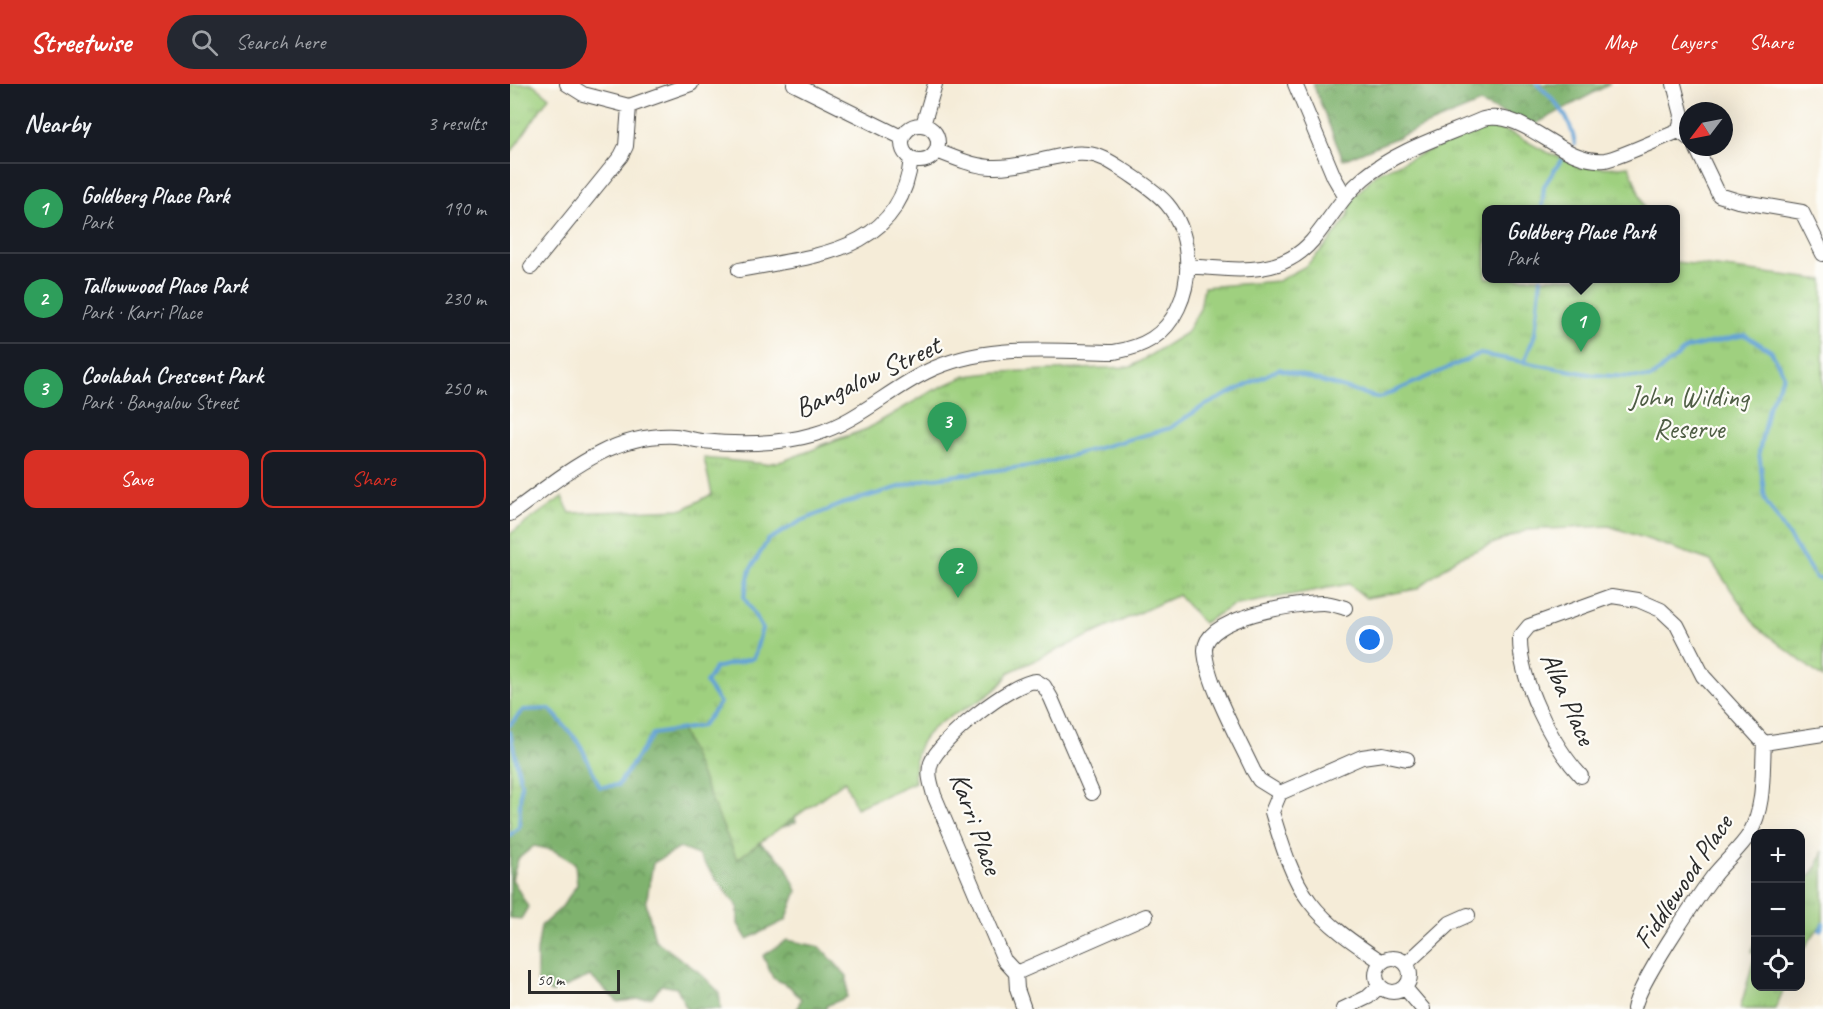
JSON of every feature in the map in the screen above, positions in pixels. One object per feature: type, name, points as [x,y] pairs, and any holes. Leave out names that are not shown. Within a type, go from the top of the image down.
[{"type":"street","points":[[567,84],[583,94],[629,105],[691,84]]},
{"type":"street","points":[[795,84],[903,138]]},
{"type":"street","points":[[924,125],[935,84]]},
{"type":"street","points":[[1295,84],[1334,177],[1345,196]]},
{"type":"street","points":[[1674,84],[1679,103]]},
{"type":"street","points":[[531,267],[621,156],[626,146],[629,105]]},
{"type":"street","points":[[1187,266],[1255,271],[1288,261],[1311,243],[1345,196],[1386,161],[1492,117],[1512,121],[1563,149],[1605,160],[1679,135]]},
{"type":"street","points":[[739,270],[857,243],[890,216],[907,180],[911,159],[904,150],[903,138],[913,126],[924,125],[937,135],[937,151],[928,159],[911,159]]},
{"type":"street","name":"Bangalow Street","points":[[510,514],[585,459],[624,442],[677,436],[701,441],[771,444],[791,440],[816,433],[852,418],[925,373],[952,362],[1005,351],[1114,352],[1140,346],[1158,336],[1174,316],[1182,296],[1187,266],[1182,234],[1171,210],[1136,179],[1106,159],[1088,154],[1072,154],[1010,167],[989,168],[970,165],[937,151]]},
{"type":"street","points":[[1700,156],[1719,195],[1738,201],[1802,212],[1823,254]]},
{"type":"street","name":"Alba Place","points":[[1581,776],[1563,757],[1527,680],[1520,651],[1520,637],[1529,627],[1612,596],[1638,600],[1661,610],[1677,625],[1703,676],[1764,743]]},
{"type":"street","points":[[1280,794],[1259,780],[1253,770],[1212,677],[1205,647],[1209,636],[1217,630],[1249,616],[1324,603],[1345,608]]},
{"type":"street","name":"Karri Place","points":[[1024,1009],[1017,989],[1016,973],[1004,960],[934,795],[929,775],[932,761],[942,744],[981,711],[1018,687],[1036,681],[1044,686],[1051,698],[1092,793]]},
{"type":"street","points":[[1764,743],[1823,734]]},
{"type":"street","name":"Fiddlewood Place","points":[[1634,1009],[1656,964],[1714,875],[1749,833],[1762,797],[1764,743]]},
{"type":"street","points":[[1382,962],[1348,939],[1321,914],[1302,888],[1272,812],[1280,794],[1362,757],[1383,754],[1407,759]]},
{"type":"street","points":[[1406,964],[1450,923],[1468,915]]},
{"type":"street","points":[[1016,973],[1146,916]]},
{"type":"street","points":[[1394,958],[1406,964],[1411,976],[1405,988],[1394,993],[1380,986],[1376,974],[1382,962],[1394,958]]},
{"type":"street","points":[[1343,1009],[1368,997],[1380,986]]},
{"type":"street","points":[[1405,988],[1423,1009]]},
{"type":"green space","points":[[510,84],[533,84],[549,97],[510,154]]},
{"type":"green space","points":[[1313,84],[1610,84],[1532,126],[1480,103],[1343,160]]},
{"type":"green space","name":"John Wilding Reserve","points":[[1483,127],[1513,134],[1546,152],[1574,162],[1601,167],[1629,166],[1644,205],[1482,205],[1482,283],[1680,283],[1680,262],[1823,280],[1823,678],[1756,626],[1711,561],[1609,526],[1527,530],[1457,558],[1417,589],[1366,598],[1349,584],[1232,606],[1203,623],[1178,595],[1009,672],[998,687],[984,698],[950,716],[923,740],[916,758],[915,782],[856,808],[845,781],[737,859],[681,729],[653,734],[618,785],[600,787],[580,744],[550,709],[523,710],[510,725],[510,534],[562,497],[570,513],[684,509],[712,494],[704,458],[766,464],[783,461],[867,429],[932,391],[966,376],[999,372],[1131,367],[1186,333],[1200,309],[1204,287],[1278,281],[1306,266],[1330,241],[1348,217],[1352,200],[1375,174]]},
{"type":"green space","points":[[885,423],[788,784],[796,822],[772,831],[758,841],[785,864],[797,891],[786,920],[747,939],[738,924],[738,907],[698,855],[680,848],[653,863],[646,903],[655,940],[700,973],[719,992],[721,1009],[687,1009],[677,988],[661,985],[652,997],[618,1002],[590,976],[551,993],[537,981],[537,952],[541,926],[561,908],[577,885],[575,863],[553,850],[534,846],[518,859],[512,879],[528,907],[521,919],[510,918],[510,694],[821,445]]},
{"type":"green space","points":[[510,732],[521,783],[519,827],[510,835]]},
{"type":"green space","points":[[1823,851],[1823,922],[1805,947],[1805,882],[1817,867]]},
{"type":"green space","points":[[787,940],[820,947],[847,976],[847,997],[826,1006],[826,1009],[797,1009],[801,999],[789,986],[773,978],[763,956]]},
{"type":"green space","points":[[1751,969],[1751,991],[1783,991],[1775,1009],[1740,1009]]},
{"type":"waterway","points":[[1537,84],[1562,111],[1570,125],[1575,144]]},
{"type":"waterway","points":[[1542,205],[1544,186],[1561,160]]},
{"type":"waterway","points":[[1524,362],[1535,334],[1540,283]]},
{"type":"waterway","points":[[510,725],[523,710],[550,709],[580,744],[600,787],[618,785],[653,734],[702,726],[720,703],[706,683],[715,668],[754,658],[762,628],[744,597],[750,570],[768,540],[801,521],[842,504],[927,479],[1037,465],[1170,428],[1202,407],[1279,369],[1379,398],[1480,354],[1594,375],[1651,378],[1687,348],[1745,335],[1771,351],[1784,375],[1768,408],[1759,452],[1765,500],[1816,578],[1823,580]]},
{"type":"waterway","points":[[510,732],[521,783],[519,827],[510,835]]},
{"type":"waterway","points":[[1820,930],[1823,924]]},
{"type":"place","name":"Goldberg Place Park","points":[[1581,352]]},
{"type":"place","name":"Coolabah Crescent Park","points":[[947,452]]},
{"type":"place","name":"Tallowwood Place Park","points":[[958,598]]}]
